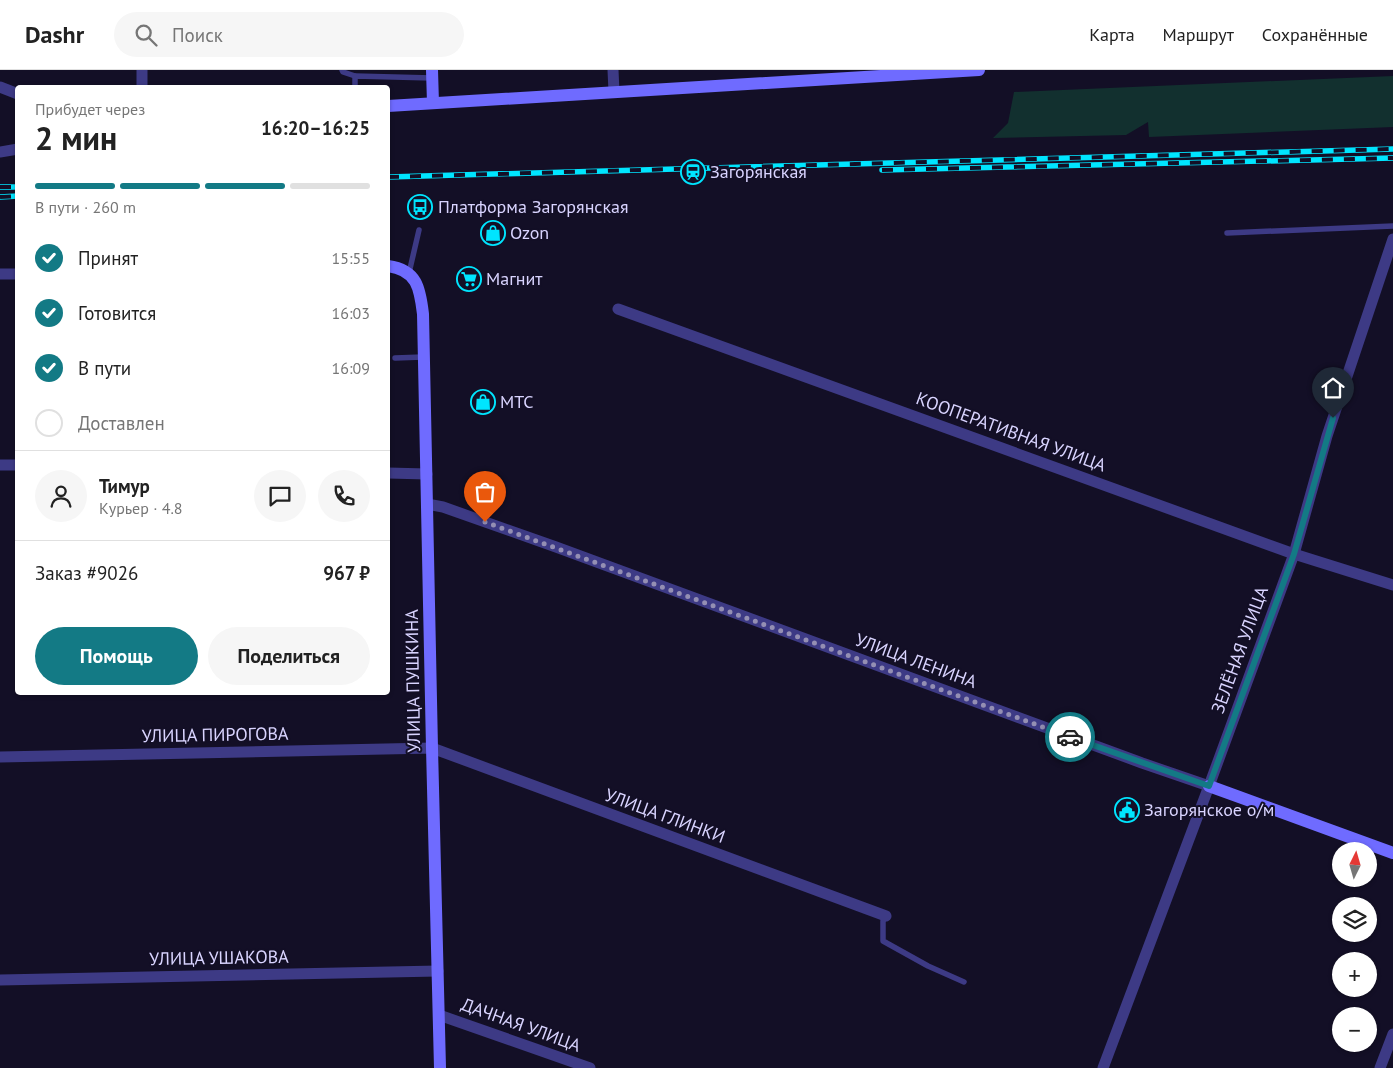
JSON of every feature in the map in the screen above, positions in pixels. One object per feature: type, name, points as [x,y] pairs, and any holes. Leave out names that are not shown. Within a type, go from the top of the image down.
[{"type":"main road","points":[[390,106],[921,72],[979,70]]},
{"type":"main road","points":[[432,74],[432,103]]},
{"type":"main road","points":[[390,266],[397,267],[409,273]]},
{"type":"main road","name":"УЛИЦА ПУШКИНА","points":[[409,273],[415,280],[420,293],[424,314],[440,1068]]},
{"type":"main road","name":"УЛИЦА ЛЕНИНА","points":[[1209,786],[1393,853]]},
{"type":"street","points":[[142,70],[142,85]]},
{"type":"street","points":[[613,70],[614,92]]},
{"type":"street","points":[[0,87],[15,93]]},
{"type":"street","points":[[0,152],[15,150]]},
{"type":"street","name":"ЗЕЛЁНАЯ УЛИЦА","points":[[1104,1068],[1294,554],[1328,436],[1393,239]]},
{"type":"street","points":[[0,274],[15,274]]},
{"type":"street","name":"КООПЕРАТИВНАЯ УЛИЦА","points":[[618,309],[1294,554],[1393,584]]},
{"type":"street","points":[[0,465],[15,465]]},
{"type":"street","points":[[390,473],[427,474]]},
{"type":"street","name":"УЛИЦА ЛЕНИНА","points":[[427,504],[443,507],[556,547],[1209,786]]},
{"type":"street","name":"УЛИЦА ПИРОГОВА","points":[[0,757],[432,748]]},
{"type":"street","name":"УЛИЦА ГЛИНКИ","points":[[432,748],[886,916]]},
{"type":"street","name":"УЛИЦА УШАКОВА","points":[[0,980],[438,971]]},
{"type":"street","name":"ДАЧНАЯ УЛИЦА","points":[[440,1015],[590,1068]]},
{"type":"street","points":[[1380,1068],[1393,1034]]},
{"type":"lane","points":[[342,70],[355,76],[432,74]]},
{"type":"lane","points":[[355,76],[355,85]]},
{"type":"lane","points":[[1227,233],[1393,226]]},
{"type":"lane","points":[[409,273],[419,230]]},
{"type":"lane","points":[[395,358],[424,357]]},
{"type":"lane","points":[[886,916],[883,921],[883,941],[928,966],[964,982]]},
{"type":"green space","points":[[1393,76],[1393,127],[1149,137],[1148,122],[1126,135],[993,138],[1008,123],[1014,92]]},
{"type":"railway","points":[[390,177],[1393,149]]},
{"type":"railway","points":[[882,170],[1393,158]]},
{"type":"railway","points":[[0,187],[15,187]]},
{"type":"railway","points":[[0,197],[15,196]]},
{"type":"way so far","points":[[485,522],[1070,737]]},
{"type":"place","name":"Загорянская","points":[[693,172]]},
{"type":"place","name":"Платформа Загорянская","points":[[420,207]]},
{"type":"place","name":"Ozon","points":[[493,233]]},
{"type":"place","name":"Магнит","points":[[469,279]]},
{"type":"place","name":"МТС","points":[[483,402]]},
{"type":"place","name":"Загорянское о/м","points":[[1127,810]]},
{"type":"route","points":[[1070,737],[1209,786],[1294,554],[1333,418]]}]
